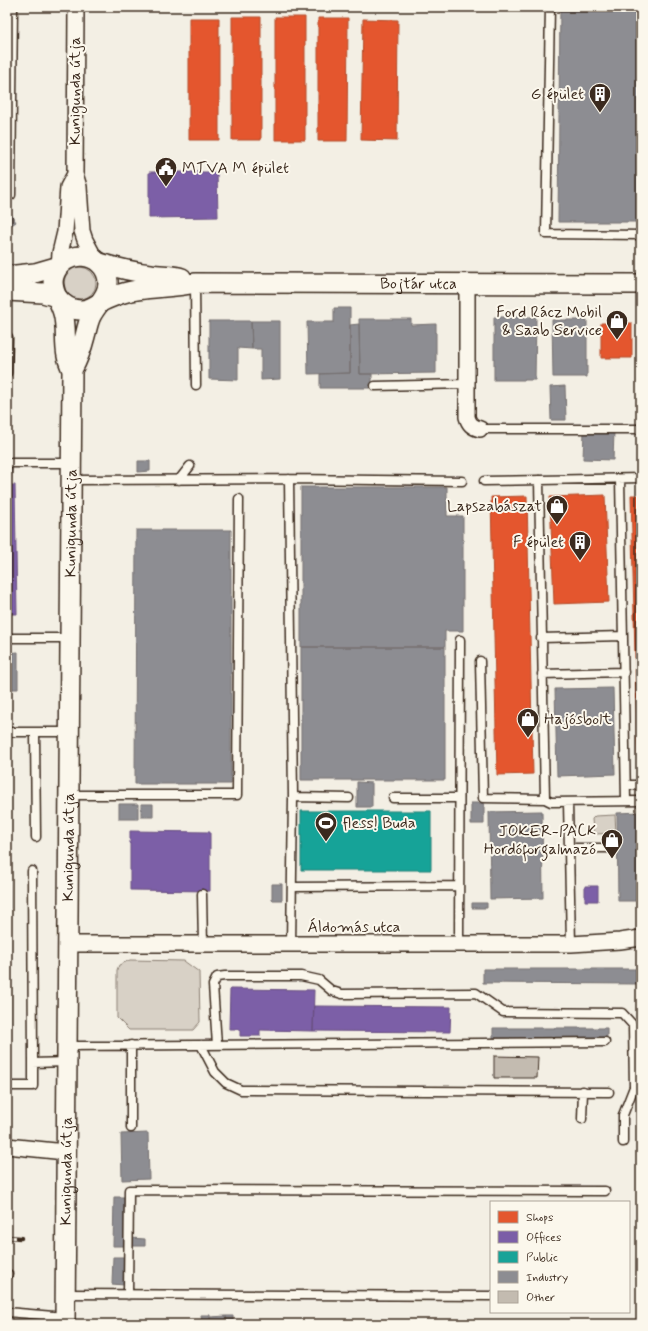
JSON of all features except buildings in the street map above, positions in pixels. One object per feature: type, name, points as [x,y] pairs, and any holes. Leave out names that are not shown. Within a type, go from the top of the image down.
[{"type":"street","name":"Kunigunda útja","points":[[72,370],[77,361],[88,323],[104,296],[108,285],[107,275],[100,263],[92,255],[82,231],[79,187],[75,174],[76,7]]},
{"type":"street","name":"Kunigunda útja","points":[[65,1320],[65,1152],[72,370],[67,355],[65,318],[55,292],[53,282],[59,266],[60,253],[65,232],[68,187],[75,174]]},
{"type":"street","points":[[7,276],[35,273],[59,266],[66,260],[80,255],[90,257],[100,263]]},
{"type":"street","name":"Bojtár utca","points":[[100,263],[131,271],[178,276],[195,282]]},
{"type":"street","name":"Bojtár utca","points":[[100,302],[128,292],[144,289],[182,286],[195,282],[641,284]]},
{"type":"street","points":[[467,284],[467,417],[474,428],[480,429]]},
{"type":"street","points":[[7,290],[43,293],[57,297],[68,307],[76,310],[89,309],[100,302]]},
{"type":"street","name":"Áldomás utca","points":[[68,944],[571,944],[641,938]]},
{"type":"street","points":[[7,1146],[65,1152]]},
{"type":"lane","points":[[11,195],[13,7]]},
{"type":"lane","points":[[550,7],[546,234],[641,235]]},
{"type":"lane","points":[[195,282],[196,385]]},
{"type":"lane","points":[[7,372],[8,337]]},
{"type":"lane","points":[[375,386],[467,384]]},
{"type":"lane","points":[[480,429],[641,429]]},
{"type":"lane","points":[[7,463],[72,471],[179,480],[289,479],[462,481]]},
{"type":"lane","points":[[179,480],[190,466]]},
{"type":"lane","points":[[484,481],[641,478]]},
{"type":"lane","points":[[289,479],[292,797],[291,945]]},
{"type":"lane","points":[[620,479],[626,801]]},
{"type":"lane","points":[[538,480],[544,799]]},
{"type":"lane","points":[[69,795],[237,795],[239,499]]},
{"type":"lane","points":[[541,638],[623,636]]},
{"type":"lane","points":[[7,638],[70,638]]},
{"type":"lane","points":[[459,944],[460,640]]},
{"type":"lane","points":[[480,661],[483,798],[544,799],[552,802],[641,801]]},
{"type":"lane","points":[[542,674],[624,672]]},
{"type":"lane","points":[[7,732],[69,732]]},
{"type":"lane","points":[[35,732],[36,836]]},
{"type":"lane","points":[[626,785],[641,785]]},
{"type":"lane","points":[[292,797],[349,798]]},
{"type":"lane","points":[[393,798],[459,798]]},
{"type":"lane","points":[[568,802],[571,944]]},
{"type":"lane","points":[[570,848],[612,848]]},
{"type":"lane","points":[[7,1086],[33,1086],[32,871]]},
{"type":"lane","points":[[292,887],[459,886]]},
{"type":"lane","points":[[202,894],[203,945]]},
{"type":"lane","points":[[217,1045],[213,985],[216,978],[225,976],[301,976],[319,980],[332,991],[342,994],[476,993],[503,1012],[622,1012],[633,1025],[634,1087],[623,1115],[623,1142]]},
{"type":"lane","points":[[33,1062],[67,1054],[131,1045],[605,1042]]},
{"type":"lane","points":[[131,1045],[131,1128]]},
{"type":"lane","points":[[201,1045],[215,1072],[226,1083],[241,1090],[609,1092]]},
{"type":"lane","points":[[582,1119],[583,1092]]},
{"type":"lane","points":[[128,1295],[129,1190],[605,1191]]},
{"type":"lane","points":[[65,1294],[490,1296]]},
{"type":"lane","points":[[7,1312],[65,1320]]},
{"type":"shaded area","points":[[77,267],[83,267],[93,274],[96,283],[95,289],[89,296],[83,299],[77,299],[67,292],[64,286],[64,280],[71,270]]},
{"type":"shaded area","points":[[615,815],[616,833],[596,834],[593,831],[592,819],[595,816]]},
{"type":"shaded area","points":[[130,960],[184,961],[199,972],[200,1022],[193,1030],[129,1030],[117,1018],[117,970],[119,965]]},
{"type":"railway","points":[[7,1237],[21,1238]]},
{"type":"place","name":"G épület","points":[[600,114]]},
{"type":"place","name":"MTVA M épület","points":[[166,188]]},
{"type":"place","name":"Ford Rácz Mobil & Saab Service","points":[[617,340]]},
{"type":"place","name":"Lapszabászat","points":[[557,526]]},
{"type":"place","name":"F épület","points":[[580,562]]},
{"type":"place","name":"Hajósbolt","points":[[528,738]]},
{"type":"place","name":"fless! Buda","points":[[326,842]]},
{"type":"place","name":"JOKER-PACK Hordóforgalmazó","points":[[612,860]]}]
